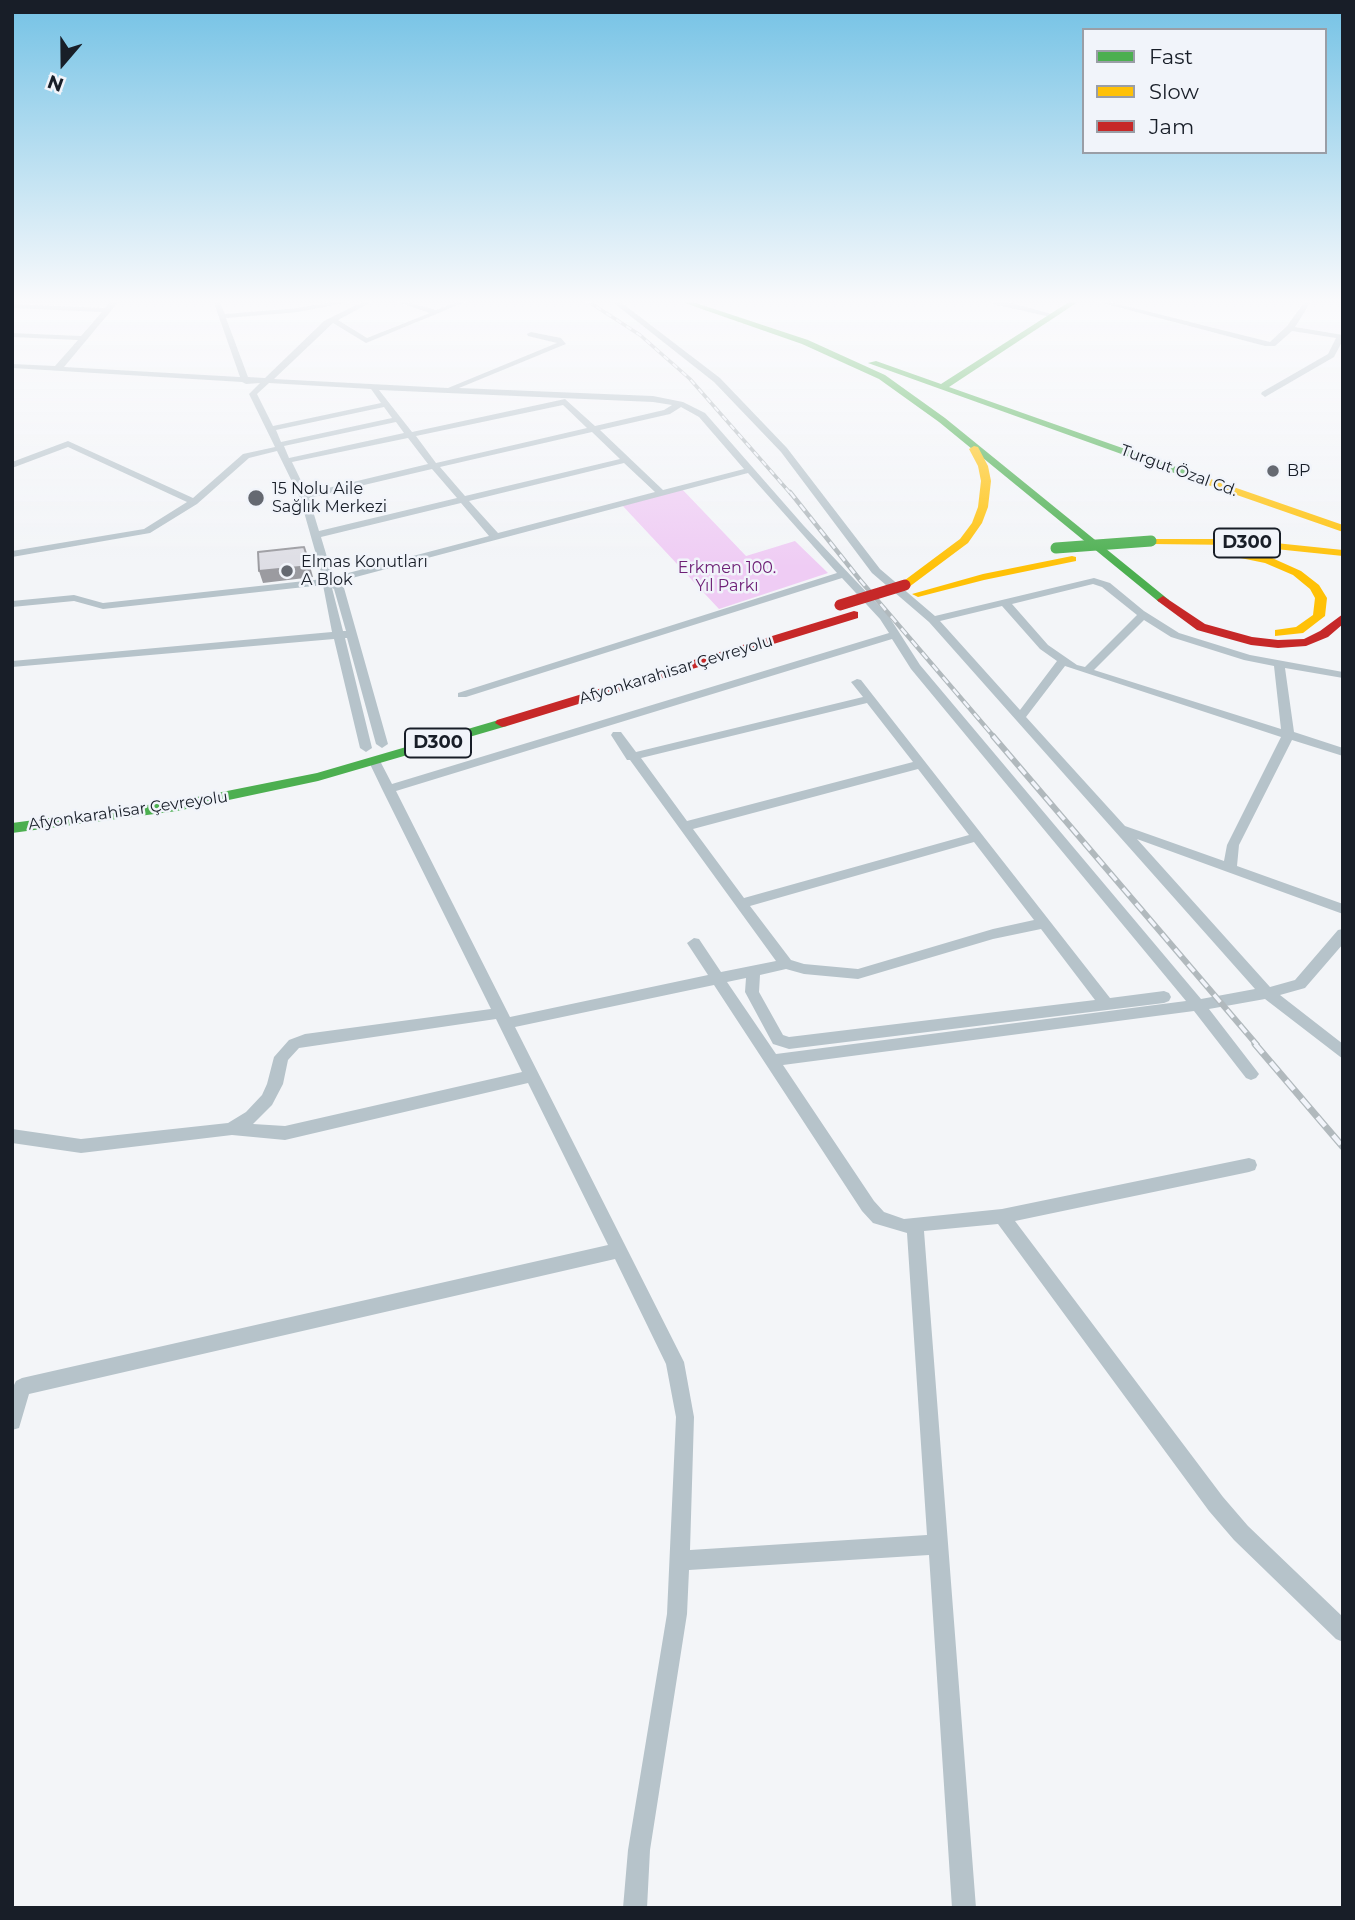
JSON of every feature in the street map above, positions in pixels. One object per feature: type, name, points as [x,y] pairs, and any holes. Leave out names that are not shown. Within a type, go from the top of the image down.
[{"type":"main road","points":[[898,390],[972,444],[1144,586],[1201,627],[1251,641],[1278,644],[1306,642],[1324,634],[1343,618]]},
{"type":"main road","points":[[908,390],[1210,618],[1232,627],[1279,633],[1299,630],[1319,616],[1321,598],[1315,587],[1297,573],[1268,560],[1220,551]]},
{"type":"main road","name":"Turgut Özal Cd.","points":[[949,390],[1343,529]]},
{"type":"main road","points":[[912,590],[964,541],[977,523],[983,507],[986,481],[983,466],[972,444]]},
{"type":"main road","name":"Afyonkarahisar Çevreyolu","points":[[12,813],[189,790],[374,752],[855,615],[968,566],[1056,548],[1237,542],[1343,553]]},
{"type":"main road","name":"Afyonkarahisar Çevreyolu","points":[[12,828],[254,792],[840,605],[912,590],[1157,546],[1281,555],[1343,564]]},
{"type":"street","points":[[259,390],[253,394],[304,496],[329,581],[327,588],[338,635],[388,789],[675,1362],[685,1417],[677,1614],[639,1850],[635,1908]]},
{"type":"street","points":[[375,390],[435,467],[495,536]]},
{"type":"street","points":[[435,390],[653,399],[680,404],[702,415],[884,617],[915,667],[1198,1006],[1251,1074]]},
{"type":"street","points":[[726,390],[784,450],[876,571],[933,620],[1021,715],[1267,993],[1343,1053]]},
{"type":"street","points":[[1265,394],[1272,390]]},
{"type":"street","points":[[286,461],[565,402],[661,493]]},
{"type":"street","points":[[270,429],[386,404]]},
{"type":"street","points":[[304,496],[667,412],[680,404]]},
{"type":"street","points":[[12,554],[147,531],[194,502],[246,456],[398,419]]},
{"type":"street","points":[[12,465],[68,444],[194,502]]},
{"type":"street","points":[[316,535],[466,501],[626,460]]},
{"type":"street","points":[[12,604],[74,598],[103,606],[329,581],[750,470]]},
{"type":"street","points":[[462,695],[843,574]]},
{"type":"street","points":[[329,581],[339,588],[351,634],[374,752]]},
{"type":"street","points":[[933,620],[1094,581],[1106,585],[1143,615],[1175,635],[1224,652],[1343,675]]},
{"type":"street","points":[[1004,602],[1044,648],[1062,662],[1343,752]]},
{"type":"street","points":[[1087,671],[1143,615]]},
{"type":"street","points":[[12,664],[351,634]]},
{"type":"street","points":[[388,789],[894,635]]},
{"type":"street","points":[[1021,715],[1062,662]]},
{"type":"street","points":[[1230,869],[1233,845],[1288,734],[1279,664]]},
{"type":"street","points":[[856,682],[1106,1003]]},
{"type":"street","points":[[631,757],[868,699]]},
{"type":"street","points":[[617,735],[786,964]]},
{"type":"street","points":[[686,826],[921,764]]},
{"type":"street","points":[[1122,830],[1343,909]]},
{"type":"street","points":[[743,903],[977,837]]},
{"type":"street","points":[[231,1129],[252,1117],[267,1100],[275,1084],[281,1057],[294,1044],[304,1040],[505,1018],[786,964],[804,969],[858,974],[993,934],[1044,923]]},
{"type":"street","points":[[771,1061],[1198,1006],[1267,993],[1300,984],[1343,934]]},
{"type":"street","points":[[694,943],[868,1206],[879,1218],[904,1226],[1002,1216],[1249,1165]]},
{"type":"street","points":[[753,971],[752,992],[778,1040],[789,1043],[1164,997]]},
{"type":"street","points":[[12,1136],[81,1146],[231,1129],[285,1133],[533,1076]]},
{"type":"street","points":[[1002,1216],[1216,1504],[1241,1533],[1343,1632]]},
{"type":"street","points":[[915,1225],[964,1908]]},
{"type":"street","points":[[12,1421],[22,1387],[618,1248]]},
{"type":"street","points":[[679,1561],[938,1544]]},
{"type":"green space","name":"Erkmen 100. Yıl Parkı","points":[[681,488],[746,556],[795,541],[828,573],[719,609],[621,504]]},
{"type":"building","points":[[304,547],[310,566],[259,571],[258,552]]},
{"type":"railway","points":[[699,390],[791,494]]},
{"type":"railway","points":[[790,492],[860,580],[995,738]]},
{"type":"railway","points":[[993,736],[1257,1045]]},
{"type":"railway","points":[[1255,1044],[1343,1147]]},
{"type":"traffic: fast","points":[[900,390],[942,420],[1163,600]]},
{"type":"traffic: fast","points":[[948,390],[1195,477]]},
{"type":"traffic: fast","points":[[1056,548],[1151,541]]},
{"type":"traffic: fast","points":[[12,828],[177,806],[318,777],[502,723]]},
{"type":"traffic: slow","points":[[905,585],[964,541],[977,523],[983,507],[986,481],[983,466],[974,449]]},
{"type":"traffic: slow","points":[[1195,477],[1343,529]]},
{"type":"traffic: slow","points":[[1151,541],[1237,542],[1343,553]]},
{"type":"traffic: slow","points":[[1220,551],[1268,560],[1297,573],[1315,587],[1321,598],[1319,616],[1299,630],[1279,633]]},
{"type":"traffic: slow","points":[[918,594],[983,577],[1072,559]]},
{"type":"traffic: jam","points":[[840,605],[905,585]]},
{"type":"traffic: jam","points":[[1163,600],[1201,627],[1251,641],[1278,644],[1306,642],[1324,634],[1343,618]]},
{"type":"traffic: jam","points":[[502,723],[854,615]]},
{"type":"place","name":"BP","points":[[1273,471]]},
{"type":"place","name":"15 Nolu Aile Sağlık Merkezi","points":[[256,498]]},
{"type":"place","name":"Elmas Konutları A Blok","points":[[287,571]]}]
